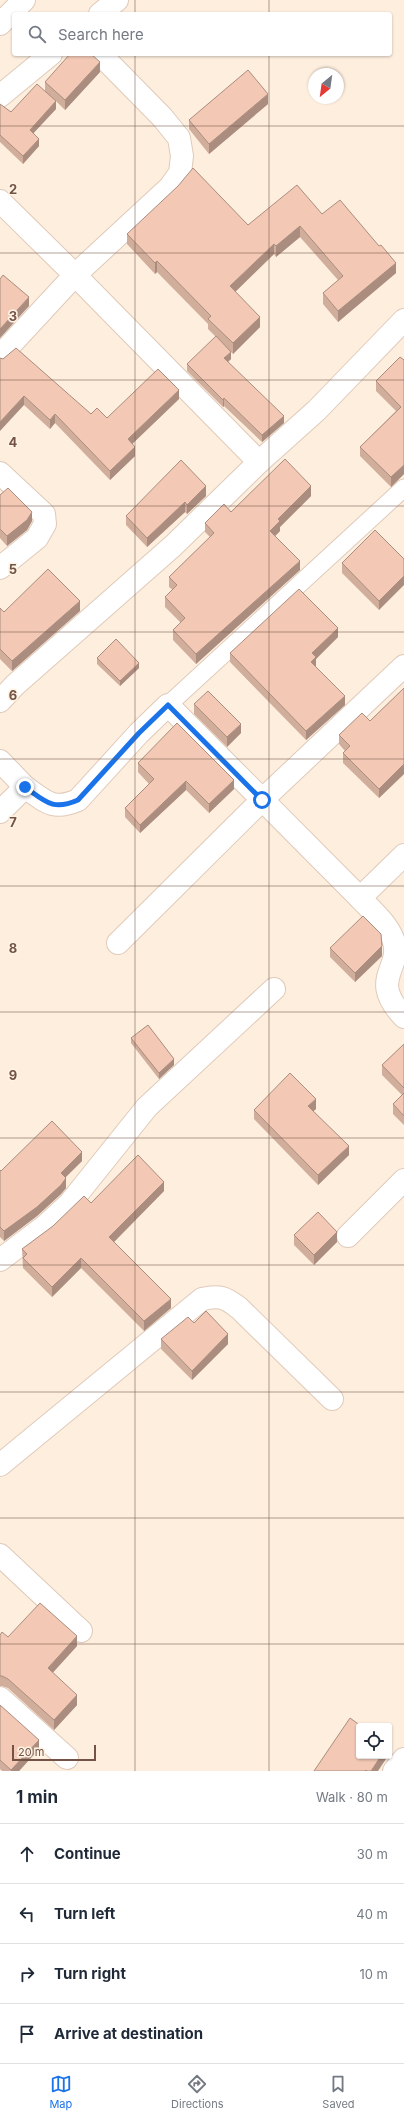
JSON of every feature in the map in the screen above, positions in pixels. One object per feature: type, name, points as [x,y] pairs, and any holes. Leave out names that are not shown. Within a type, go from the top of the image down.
[{"type":"street","points":[[0,24],[24,0]]},
{"type":"street","points":[[102,12],[117,0]]},
{"type":"street","points":[[0,96],[49,56]]},
{"type":"street","points":[[0,356],[75,275],[170,187],[180,173],[182,156],[179,138],[162,117],[102,56]]},
{"type":"street","points":[[0,202],[75,275],[259,462]]},
{"type":"street","points":[[0,701],[15,685],[174,545],[259,462],[317,410],[404,320]]},
{"type":"street","points":[[0,473],[44,514],[45,524],[37,538],[0,568]]},
{"type":"street","points":[[118,943],[262,800],[404,666]]},
{"type":"street","points":[[0,761],[25,787],[49,804],[68,804],[78,800],[139,733],[168,705],[360,898],[386,927],[393,939],[395,948],[386,989],[389,998],[404,1017]]},
{"type":"street","points":[[0,812],[25,787]]},
{"type":"street","points":[[360,898],[404,855]]},
{"type":"street","points":[[0,1260],[70,1204],[147,1107],[274,989]]},
{"type":"street","points":[[348,1236],[404,1180]]},
{"type":"street","points":[[0,1465],[202,1299],[216,1296],[229,1300],[239,1308],[332,1399]]},
{"type":"street","points":[[0,1555],[80,1631]]},
{"type":"street","points":[[0,1698],[67,1758]]},
{"type":"street","points":[[394,1771],[404,1759]]},
{"type":"lane","points":[[168,705],[404,488]]},
{"type":"building","points":[[68,56],[93,56],[100,62],[65,100],[45,82]]},
{"type":"building","points":[[248,70],[268,94],[209,144],[189,120]]},
{"type":"building","points":[[37,84],[56,101],[30,130],[39,139],[23,156],[0,135],[0,104],[11,112]]},
{"type":"building","points":[[193,168],[248,225],[297,185],[322,214],[340,200],[379,246],[381,245],[396,263],[338,311],[323,293],[343,276],[300,226],[276,246],[274,244],[230,286],[260,317],[233,343],[208,319],[211,316],[157,261],[155,263],[127,234],[178,186]]},
{"type":"building","points":[[3,275],[29,297],[0,329],[0,279]]},
{"type":"building","points":[[216,336],[231,352],[224,358],[284,416],[262,435],[224,398],[223,400],[187,364]]},
{"type":"building","points":[[16,348],[91,414],[97,408],[107,418],[158,369],[179,390],[128,439],[135,447],[110,471],[55,414],[50,420],[24,396],[0,422],[0,358],[3,359]]},
{"type":"building","points":[[400,357],[404,360],[404,465],[391,477],[360,447],[401,407],[376,381]]},
{"type":"building","points":[[285,459],[311,486],[278,519],[280,521],[270,531],[300,561],[196,654],[173,630],[185,618],[165,597],[177,585],[169,577],[214,533],[205,523],[224,504],[231,512]]},
{"type":"building","points":[[181,460],[206,486],[187,505],[185,502],[147,538],[126,516]]},
{"type":"building","points":[[8,488],[32,512],[27,520],[7,536],[0,529],[0,495]]},
{"type":"building","points":[[375,530],[404,559],[404,576],[379,601],[342,563]]},
{"type":"building","points":[[48,569],[80,601],[12,661],[0,649],[0,608],[4,612]]},
{"type":"building","points":[[299,589],[338,628],[312,653],[316,657],[311,662],[345,696],[306,731],[230,653]]},
{"type":"building","points":[[116,639],[139,663],[120,681],[97,658]]},
{"type":"building","points":[[404,688],[404,764],[379,789],[343,753],[350,746],[339,735],[362,713],[370,721]]},
{"type":"building","points":[[208,691],[241,724],[227,737],[194,704]]},
{"type":"building","points":[[177,723],[234,780],[209,804],[186,781],[140,825],[125,808],[154,779],[138,763]]},
{"type":"building","points":[[363,916],[381,934],[382,946],[355,973],[330,948]]},
{"type":"building","points":[[148,1025],[174,1059],[159,1073],[131,1038]]},
{"type":"building","points":[[404,1044],[404,1088],[382,1065]]},
{"type":"building","points":[[290,1073],[316,1099],[308,1106],[349,1146],[318,1175],[254,1110]]},
{"type":"building","points":[[404,1093],[404,1116],[393,1104]]},
{"type":"building","points":[[52,1121],[82,1152],[61,1173],[66,1178],[61,1185],[37,1207],[4,1231],[0,1227],[0,1170],[1,1171]]},
{"type":"building","points":[[138,1155],[164,1182],[109,1237],[171,1299],[144,1321],[81,1258],[52,1287],[23,1258],[27,1254],[22,1249],[53,1226],[84,1196],[91,1203]]},
{"type":"building","points":[[318,1212],[337,1232],[314,1255],[294,1235]]},
{"type":"building","points":[[206,1311],[228,1334],[192,1371],[161,1339],[188,1317],[194,1323]]},
{"type":"building","points":[[40,1603],[77,1636],[48,1668],[77,1695],[54,1720],[8,1679],[0,1676],[0,1635],[2,1632],[8,1637]]},
{"type":"building","points":[[0,1705],[39,1740],[11,1770],[0,1760]]},
{"type":"building","points":[[350,1718],[357,1723],[356,1759],[379,1759],[371,1771],[314,1771]]},
{"type":"route","points":[[25,787],[49,804],[57,806],[78,800],[139,733],[168,705],[262,800]]}]
